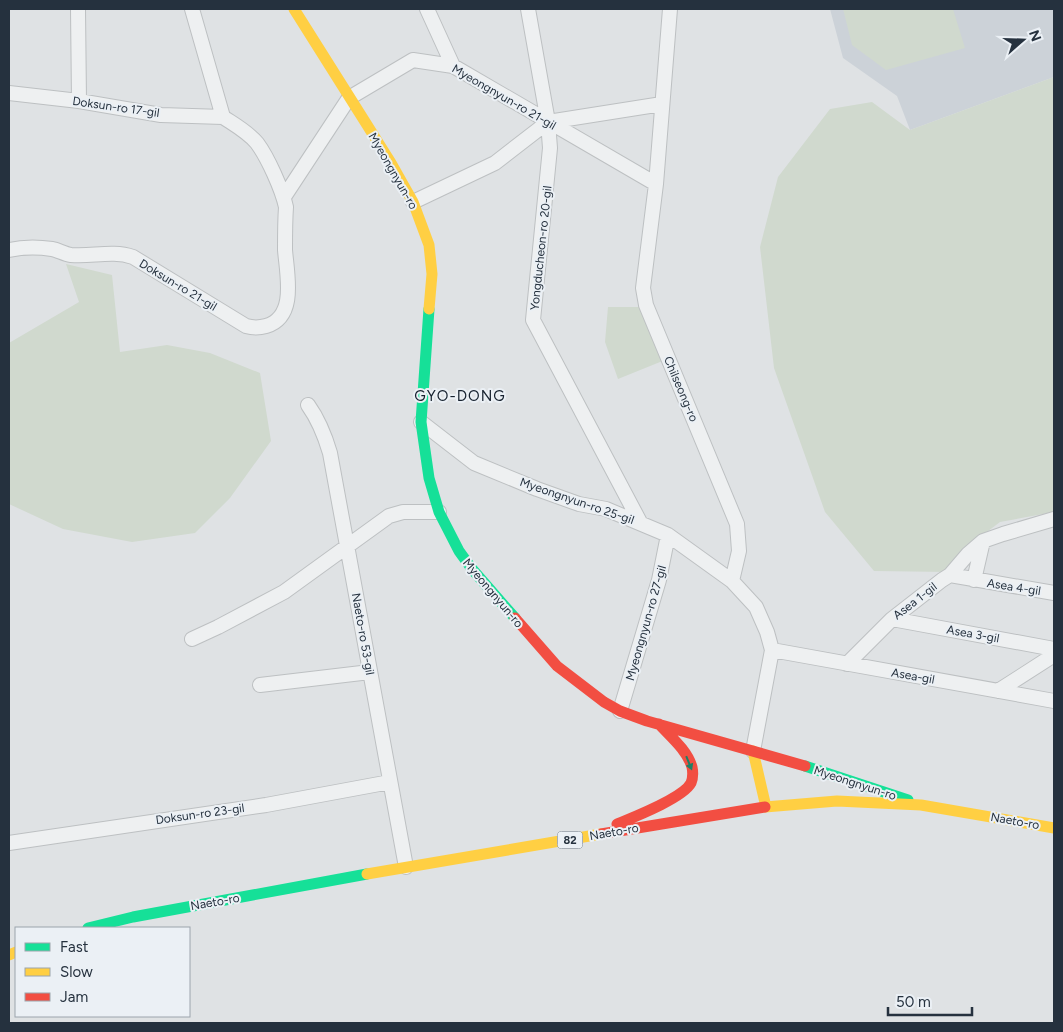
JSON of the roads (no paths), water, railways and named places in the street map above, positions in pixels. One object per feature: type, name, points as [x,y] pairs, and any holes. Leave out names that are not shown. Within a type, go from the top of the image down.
[{"type":"street","points":[[78,9],[79,101]]},
{"type":"street","points":[[192,9],[223,117],[242,129],[257,143],[284,197]]},
{"type":"street","name":"Myeongnyun-ro","points":[[294,9],[391,163],[413,202],[428,245],[432,274],[421,422],[429,478],[439,512],[459,551],[472,569],[557,666],[604,702],[620,711],[794,763],[921,805]]},
{"type":"street","points":[[427,9],[453,66]]},
{"type":"street","name":"Yongducheon-ro 20-gil","points":[[528,9],[548,122],[550,148],[533,320],[640,522]]},
{"type":"street","name":"Chilseong-ro","points":[[670,9],[656,184],[643,288],[646,305],[737,524],[739,551],[732,581]]},
{"type":"street","name":"Myeongnyun-ro 21-gil","points":[[349,98],[413,60],[453,66],[656,184]]},
{"type":"street","name":"Doksun-ro 17-gil","points":[[9,93],[79,101],[161,115],[223,117]]},
{"type":"street","points":[[284,197],[349,98]]},
{"type":"street","points":[[413,202],[495,163],[548,122],[662,104]]},
{"type":"street","name":"Doksun-ro 21-gil","points":[[9,250],[30,248],[53,249],[78,255],[123,254],[133,257],[246,326],[253,328],[261,327],[281,317],[287,297],[286,207],[284,197]]},
{"type":"street","points":[[9,259],[30,248]]},
{"type":"street","name":"Naeto-ro 53-gil","points":[[308,404],[326,438],[330,453],[406,867]]},
{"type":"street","name":"Myeongnyun-ro 25-gil","points":[[421,422],[474,463],[579,504],[606,509],[640,522],[668,535],[732,581]]},
{"type":"street","points":[[192,639],[277,596],[347,548],[389,516],[403,512],[439,512]]},
{"type":"street","points":[[950,575],[968,554],[983,542],[1054,519]]},
{"type":"street","name":"Myeongnyun-ro 27-gil","points":[[620,711],[659,580],[668,535]]},
{"type":"street","points":[[974,580],[983,542]]},
{"type":"street","name":"Asea 1-gil","points":[[847,664],[892,619],[942,580],[950,575],[974,580]]},
{"type":"street","name":"Asea 4-gil","points":[[974,580],[1054,593]]},
{"type":"street","points":[[732,581],[756,606],[772,650],[753,751],[766,807]]},
{"type":"street","name":"Asea 3-gil","points":[[892,619],[1054,649]]},
{"type":"street","name":"Asea-gil","points":[[772,650],[1054,701]]},
{"type":"street","points":[[998,691],[1054,655]]},
{"type":"street","points":[[260,685],[370,672]]},
{"type":"street","points":[[594,836],[677,795],[691,783],[693,776],[692,768],[685,754],[659,724]]},
{"type":"street","name":"Doksun-ro 23-gil","points":[[9,843],[266,805],[390,782]]},
{"type":"street","name":"Naeto-ro","points":[[92,927],[143,915],[406,867],[766,807],[837,801],[921,805],[1054,828]]},
{"type":"district","name":"GYO-DONG","points":[[460,396]]}]
